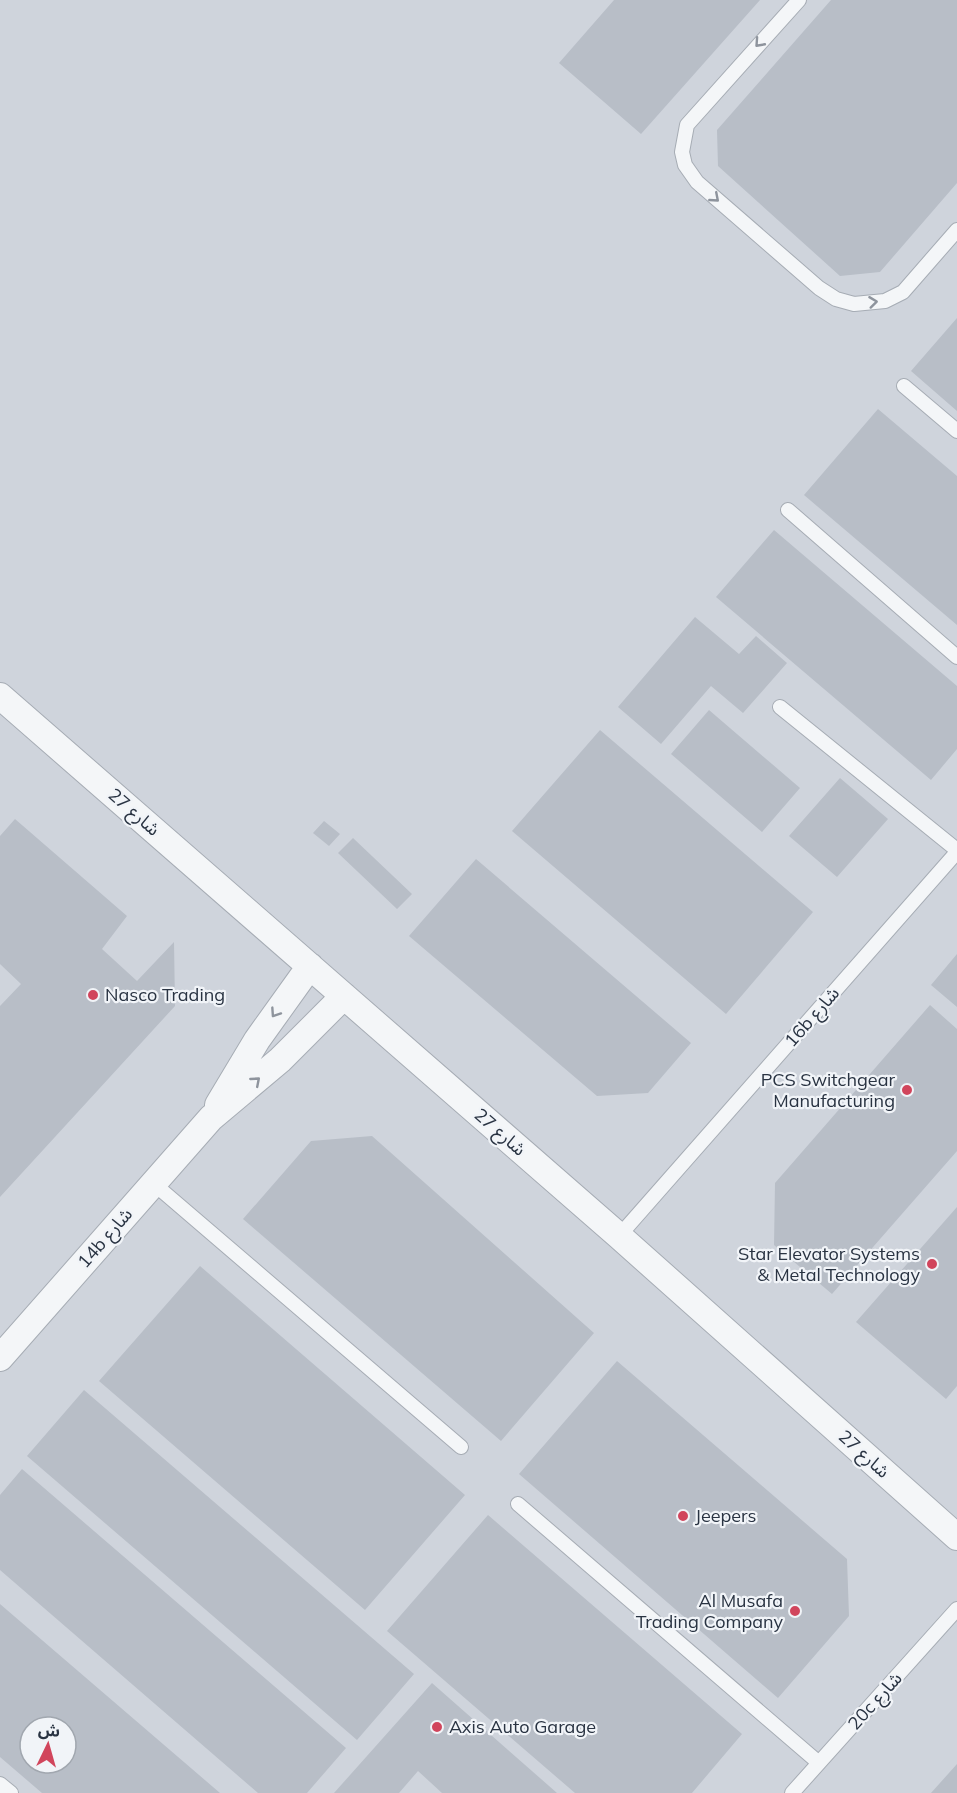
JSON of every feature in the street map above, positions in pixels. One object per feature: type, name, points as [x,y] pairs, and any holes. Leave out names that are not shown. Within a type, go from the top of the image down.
[{"type":"street","name":"شارع 27","points":[[0,696],[620,1236],[957,1538]]},
{"type":"street","name":"شارع 27","points":[[0,710],[40,730]]},
{"type":"street","name":"14b شارع","points":[[211,1118],[257,1040],[310,966]]},
{"type":"street","name":"14b شارع","points":[[0,1358],[211,1118],[280,1060],[344,996]]},
{"type":"lane","points":[[798,0],[687,124],[682,152],[685,165],[697,182],[819,288],[836,299],[854,304],[885,301],[903,292],[957,231]]},
{"type":"lane","points":[[904,386],[957,431]]},
{"type":"lane","points":[[788,510],[957,657]]},
{"type":"lane","points":[[780,706],[957,851]]},
{"type":"lane","name":"16b شارع","points":[[620,1236],[957,851]]},
{"type":"lane","points":[[153,1183],[461,1447]]},
{"type":"lane","points":[[518,1504],[819,1763]]},
{"type":"lane","name":"20c شارع","points":[[792,1793],[957,1609]]},
{"type":"lane","points":[[0,1784],[11,1793]]},
{"type":"shaded area","points":[[0,0],[957,0],[957,1793],[0,1793]]},
{"type":"building","points":[[614,0],[760,0],[641,134],[559,63]]},
{"type":"building","points":[[831,0],[957,0],[957,183],[880,272],[840,276],[718,166],[717,130]]},
{"type":"building","points":[[957,318],[957,411],[911,371]]},
{"type":"building","points":[[878,409],[957,476],[957,625],[804,495]]},
{"type":"building","points":[[774,530],[957,686],[957,749],[931,780],[716,597]]},
{"type":"building","points":[[695,617],[739,654],[756,636],[787,663],[743,713],[711,686],[661,744],[618,707]]},
{"type":"building","points":[[709,710],[800,788],[762,832],[671,754]]},
{"type":"building","points":[[600,730],[813,912],[726,1014],[512,831]]},
{"type":"building","points":[[840,778],[888,819],[837,877],[789,836]]},
{"type":"building","name":"Nasco Trading","points":[[15,819],[127,916],[102,949],[137,981],[174,942],[175,1006],[0,1197],[0,1006],[21,984],[0,964],[0,836]]},
{"type":"building","points":[[324,821],[340,834],[329,846],[313,833]]},
{"type":"building","points":[[353,838],[412,894],[397,909],[338,853]]},
{"type":"building","points":[[476,859],[691,1043],[648,1093],[597,1096],[409,936]]},
{"type":"building","points":[[957,954],[957,1007],[931,985]]},
{"type":"building","name":"PCS Switchgear Manufacturing","points":[[930,1005],[957,1029],[957,1151],[832,1294],[774,1245],[775,1183]]},
{"type":"building","points":[[372,1136],[594,1333],[501,1441],[243,1219],[311,1141]]},
{"type":"building","name":"Star Elevator Systems & Metal Technology","points":[[957,1207],[957,1386],[946,1399],[856,1322]]},
{"type":"building","points":[[200,1266],[465,1495],[365,1610],[99,1381]]},
{"type":"building","name":"Jeepers","points":[[617,1361],[847,1559],[849,1616],[778,1698],[519,1474]]},
{"type":"building","points":[[84,1390],[414,1674],[357,1740],[27,1456]]},
{"type":"building","points":[[22,1469],[346,1748],[307,1793],[258,1793],[0,1570],[0,1495]]},
{"type":"building","points":[[488,1515],[742,1734],[692,1793],[575,1793],[387,1631]]},
{"type":"building","points":[[0,1604],[220,1793],[42,1793],[21,1775],[78,1775],[78,1715],[18,1715],[18,1772],[0,1757]]},
{"type":"building","name":"Axis Auto Garage","points":[[432,1683],[557,1793],[442,1793],[418,1771],[399,1793],[334,1793]]},
{"type":"building","points":[[957,1764],[957,1793],[931,1793]]},
{"type":"place","name":"Nasco Trading","points":[[93,995]]},
{"type":"place","name":"PCS Switchgear Manufacturing","points":[[907,1090]]},
{"type":"place","name":"Star Elevator Systems & Metal Technology","points":[[932,1264]]},
{"type":"place","name":"Jeepers","points":[[683,1516]]},
{"type":"place","name":"Al Musafa Trading Company","points":[[795,1611]]},
{"type":"place","name":"Axis Auto Garage","points":[[437,1727]]}]
